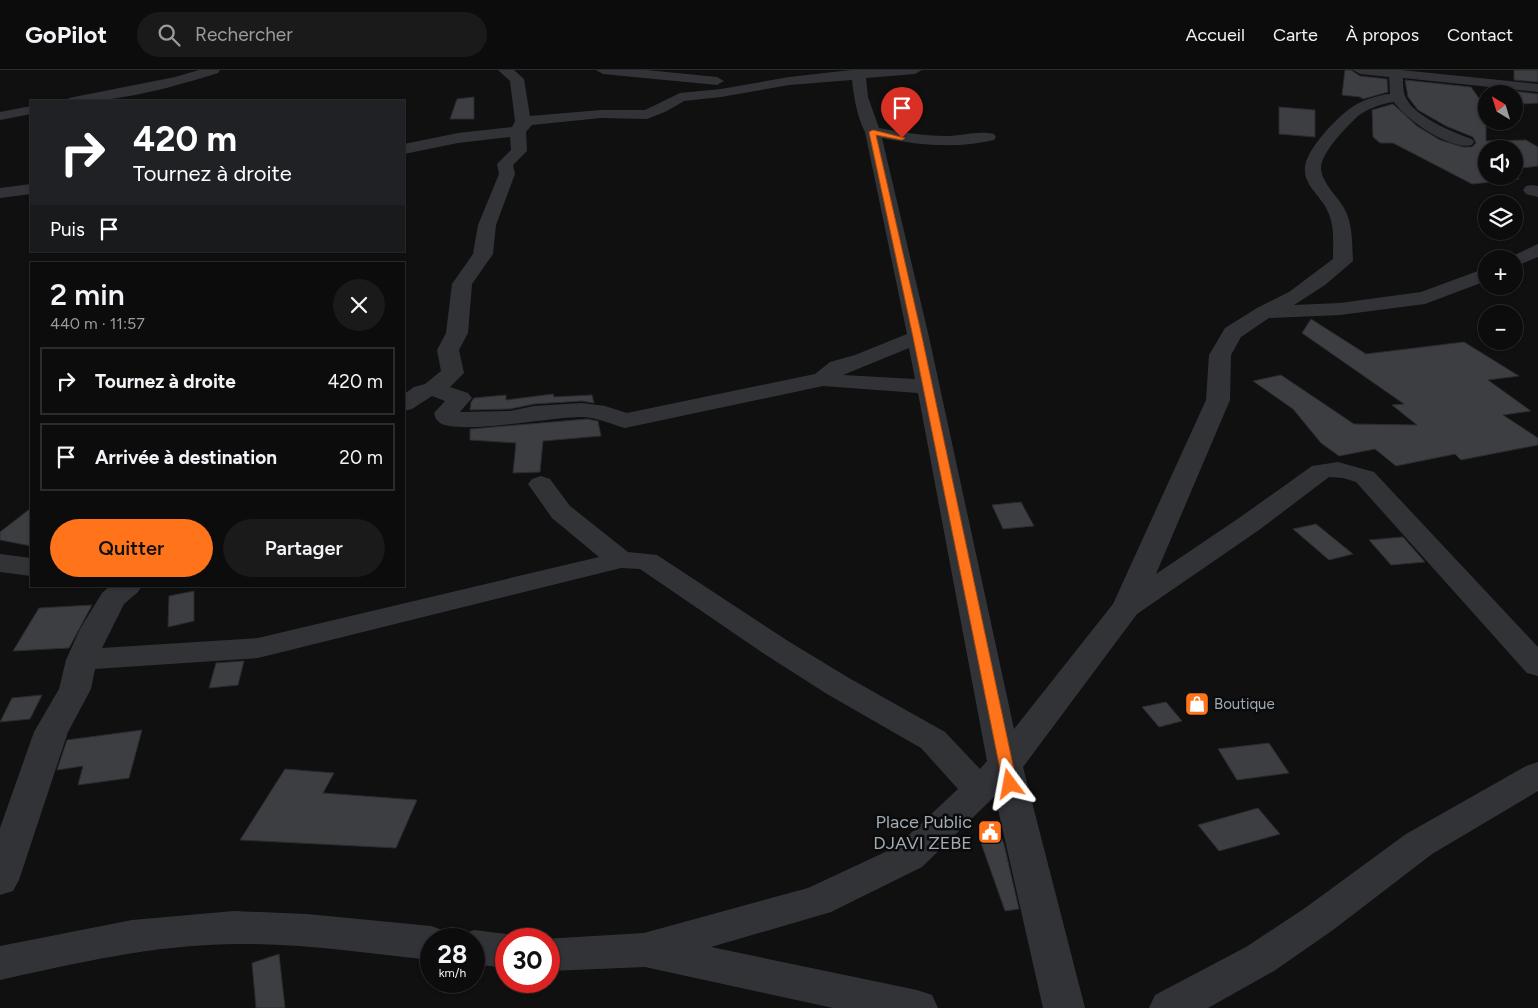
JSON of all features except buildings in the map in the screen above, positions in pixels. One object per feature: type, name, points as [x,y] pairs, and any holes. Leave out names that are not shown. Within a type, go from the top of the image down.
[{"type":"street","points":[[79,100],[169,82],[213,70]]},
{"type":"street","points":[[405,403],[422,392],[433,389],[452,373],[448,350],[457,333],[462,284],[483,254],[487,225],[507,174],[505,164],[519,151],[518,131],[522,121],[517,79],[505,70]]},
{"type":"street","points":[[603,70],[824,93]]},
{"type":"street","points":[[405,149],[458,138],[518,131],[528,121],[601,114],[647,115],[680,97],[721,93],[789,81],[859,81],[915,70]]},
{"type":"street","points":[[1360,70],[1538,88]]},
{"type":"street","points":[[1394,72],[1398,97],[1408,110],[1438,130],[1466,142]]},
{"type":"street","points":[[859,81],[868,123],[873,132],[918,337],[1005,765],[1064,1008]]},
{"type":"street","points":[[560,954],[644,950],[817,901],[909,857],[1005,765],[1127,606],[1218,400],[1220,355],[1233,334],[1264,312],[1296,296],[1343,261],[1342,229],[1336,209],[1320,189],[1313,168],[1318,151],[1354,112],[1382,99],[1398,97]]},
{"type":"street","points":[[0,106],[30,108]]},
{"type":"street","points":[[0,116],[30,108]]},
{"type":"street","points":[[873,132],[902,138],[947,143],[988,137]]},
{"type":"street","points":[[0,193],[30,188]]},
{"type":"street","points":[[1523,257],[1538,250]]},
{"type":"street","points":[[1264,312],[1340,309],[1425,298],[1478,277]]},
{"type":"street","points":[[822,379],[838,367],[863,360],[918,337]]},
{"type":"street","points":[[433,389],[460,398],[446,413],[447,417],[452,419],[510,418],[534,413],[582,410],[605,413],[625,421],[822,379],[856,383],[928,386]]},
{"type":"street","points":[[1127,606],[1249,524],[1320,471],[1333,468],[1349,470],[1365,477],[1538,666]]},
{"type":"street","points":[[541,484],[561,512],[621,560]]},
{"type":"street","points":[[82,660],[258,648],[621,560],[647,561],[777,648],[838,686],[932,740],[978,789]]},
{"type":"street","points":[[0,563],[30,568]]},
{"type":"street","points":[[0,880],[51,732],[75,689],[82,660],[95,629],[115,591]]},
{"type":"street","points":[[1170,1008],[1260,958],[1319,919],[1419,844],[1538,775]]},
{"type":"street","points":[[0,963],[61,949],[187,930],[265,928],[420,943]]},
{"type":"street","points":[[644,950],[917,1008]]},
{"type":"place","name":"Boutique","points":[[1197,704]]},
{"type":"place","name":"Place Public DJAVI ZEBE","points":[[990,832]]},
{"type":"route","points":[[902,138],[873,132],[918,337],[1010,784]]}]
